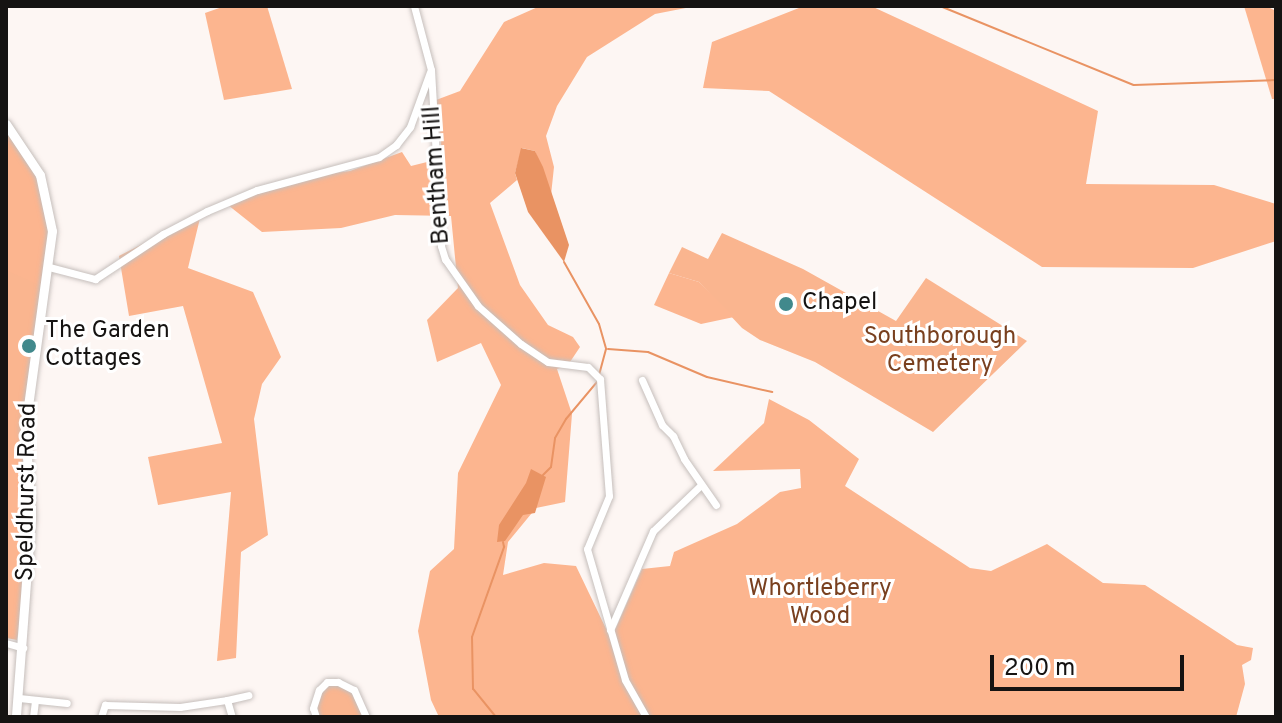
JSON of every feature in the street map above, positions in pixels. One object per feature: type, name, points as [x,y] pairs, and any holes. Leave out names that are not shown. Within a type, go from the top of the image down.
[{"type":"street","name":"Bentham Hill","points":[[414,6],[431,70],[441,246],[445,259],[478,306],[521,344],[548,362],[588,367],[597,374],[602,386],[609,496],[587,549],[610,630]]},
{"type":"street","points":[[49,267],[95,279],[163,234],[257,190],[379,157],[410,127],[431,70]]},
{"type":"street","name":"Speldhurst Road","points":[[6,124],[32,161],[46,194],[52,231],[25,428],[31,516],[24,649],[16,717]]},
{"type":"street","points":[[642,380],[662,425],[673,436],[700,486],[716,505]]},
{"type":"street","points":[[646,717],[625,680],[610,630],[653,531],[700,486]]},
{"type":"street","points":[[6,643],[24,649]]},
{"type":"street","points":[[316,717],[313,708],[319,690],[327,682],[338,682],[354,690],[366,717]]},
{"type":"street","points":[[101,717],[105,705],[180,707],[248,695]]},
{"type":"street","points":[[19,698],[67,703]]},
{"type":"street","points":[[33,717],[35,700]]},
{"type":"street","points":[[227,700],[232,717]]},
{"type":"green space","points":[[225,6],[267,6],[292,89],[224,100],[205,13]]},
{"type":"green space","name":"Whortleberry Wood","points":[[540,6],[696,6],[655,14],[587,57],[557,106],[546,136],[554,167],[551,195],[535,151],[522,148],[515,173],[517,180],[490,203],[520,285],[548,325],[573,337],[580,347],[568,365],[557,369],[572,414],[565,502],[536,508],[508,542],[503,575],[544,563],[576,566],[611,639],[642,569],[670,566],[674,552],[737,524],[780,492],[801,488],[800,469],[713,471],[764,423],[769,399],[809,420],[859,459],[845,486],[970,568],[991,571],[1047,544],[1103,583],[1145,585],[1237,645],[1253,648],[1251,660],[1242,665],[1245,684],[1236,717],[439,717],[431,700],[418,631],[430,571],[454,549],[458,473],[501,385],[481,343],[437,362],[427,320],[458,288],[451,216],[395,215],[341,228],[262,232],[228,205],[302,177],[350,171],[402,152],[411,166],[431,161],[442,153],[436,100],[460,91],[504,22]]},
{"type":"green space","points":[[804,6],[871,6],[1098,111],[1086,184],[1214,185],[1276,204],[1276,241],[1193,268],[1042,267],[769,91],[703,88],[712,42]]},
{"type":"green space","points":[[1244,6],[1266,6],[1276,11],[1276,99],[1272,99]]},
{"type":"green space","points":[[6,130],[49,232],[23,422],[27,505],[23,605],[17,640],[6,638]]},
{"type":"green space","points":[[6,130],[34,170],[40,188],[49,236],[41,286],[6,270]]},
{"type":"green space","points":[[201,214],[188,268],[253,292],[281,357],[262,384],[254,419],[268,535],[241,552],[236,658],[217,661],[231,492],[158,505],[148,457],[222,443],[183,306],[129,316],[119,256]]},
{"type":"green space","name":"Southborough Cemetery","points":[[722,233],[803,269],[896,321],[926,278],[1027,341],[933,432],[815,362],[760,340],[742,328],[699,282],[669,273],[682,247],[708,259]]},
{"type":"green space","points":[[669,273],[699,282],[734,317],[701,324],[654,305]]},
{"type":"green space","points":[[6,457],[25,458],[22,605],[16,638],[6,636]]},
{"type":"green space","points":[[327,682],[346,684],[366,717],[316,717],[315,697]]},
{"type":"shaded area","points":[[521,148],[535,151],[543,167],[569,245],[564,262],[528,212],[515,173]]},
{"type":"shaded area","points":[[531,469],[546,477],[535,513],[523,515],[505,541],[497,542],[499,525],[526,483]]},
{"type":"waterway","points":[[940,6],[1134,85],[1276,80]]},
{"type":"waterway","points":[[564,262],[599,324],[606,349],[599,376]]},
{"type":"waterway","points":[[608,349],[648,352],[707,377],[772,392]]},
{"type":"waterway","points":[[543,475],[551,467],[555,438],[566,419],[597,382]]},
{"type":"waterway","points":[[496,717],[473,689],[472,637],[504,547],[503,542]]},
{"type":"place","name":"Chapel","points":[[786,304]]},
{"type":"place","name":"The Garden Cottages","points":[[29,346]]}]
